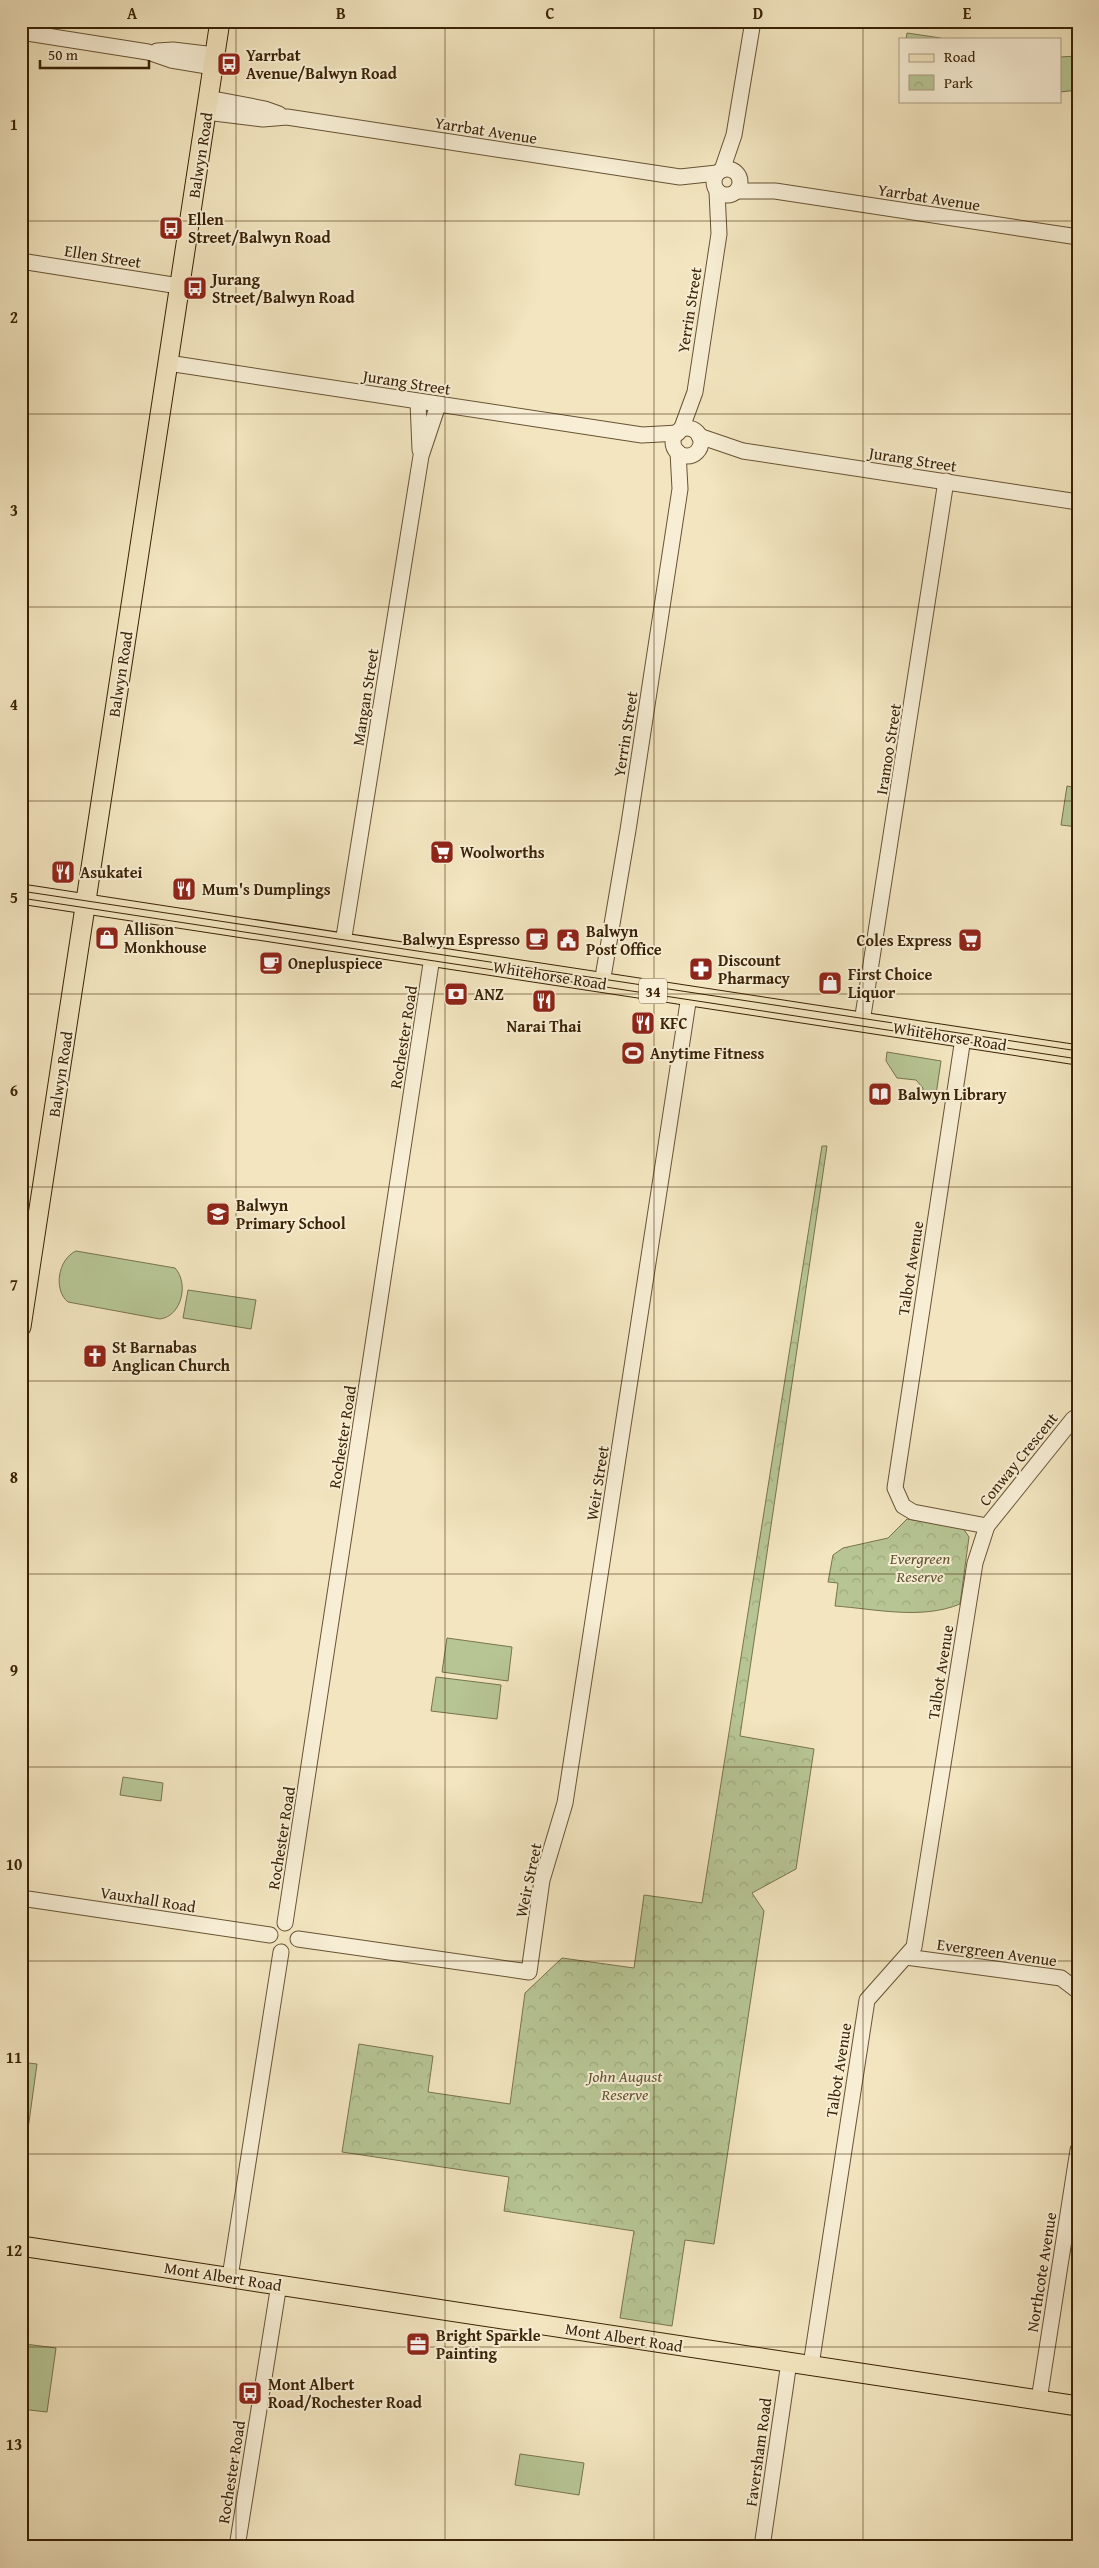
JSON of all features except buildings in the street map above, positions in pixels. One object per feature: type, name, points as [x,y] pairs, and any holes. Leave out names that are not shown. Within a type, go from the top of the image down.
[{"type":"main road","name":"Balwyn Road","points":[[21,1327],[220,21]]},
{"type":"main road","name":"Whitehorse Road","points":[[21,894],[1078,1055]]},
{"type":"main road","name":"Mont Albert Road","points":[[21,2246],[811,2364],[1078,2406]]},
{"type":"street","name":"Yerrin Street","points":[[688,432],[753,21]]},
{"type":"street","points":[[21,32],[148,52],[173,50],[214,61]]},
{"type":"street","name":"Yarrbat Avenue","points":[[207,105],[264,109],[287,118],[680,177],[727,182],[1078,237]]},
{"type":"street","name":"Ellen Street","points":[[21,261],[179,286]]},
{"type":"street","name":"Jurang Street","points":[[168,363],[642,435],[688,432],[743,451],[1078,502]]},
{"type":"street","name":"Mangan Street","points":[[418,402],[420,456]]},
{"type":"street","name":"Mangan Street","points":[[343,944],[420,456],[438,404]]},
{"type":"street","points":[[688,432],[701,444],[696,453],[686,456],[677,450],[674,440],[688,432]]},
{"type":"street","name":"Jurang Street","points":[[642,435],[677,450]]},
{"type":"street","name":"Yerrin Street","points":[[602,983],[628,830],[680,490],[677,450]]},
{"type":"street","name":"Jurang Street","points":[[696,453],[743,451]]},
{"type":"street","name":"Yerrin Street","points":[[680,490],[696,453]]},
{"type":"street","name":"Iramoo Street","points":[[862,1022],[946,481]]},
{"type":"street","name":"Rochester Road","points":[[285,1923],[432,957]]},
{"type":"street","name":"Weir Street","points":[[298,1939],[529,1972],[542,1880],[567,1793],[689,996]]},
{"type":"street","name":"Talbot Avenue","points":[[811,2364],[867,2000],[914,1948],[975,1563],[987,1526],[913,1512],[903,1506],[894,1488],[963,1038]]},
{"type":"street","name":"Conway Crescent","points":[[987,1526],[1073,1419],[1078,1416]]},
{"type":"street","name":"Vauxhall Road","points":[[21,1898],[270,1935]]},
{"type":"street","points":[[285,1923],[296,1931],[298,1939],[291,1949],[281,1952],[274,1948],[270,1935],[275,1926],[285,1923]]},
{"type":"street","points":[[230,2277],[281,1952]]},
{"type":"street","name":"Evergreen Avenue","points":[[906,1957],[1061,1978],[1078,1991]]},
{"type":"street","name":"Northcote Avenue","points":[[1039,2400],[1078,2150]]},
{"type":"street","name":"Rochester Road","points":[[237,2547],[279,2284]]},
{"type":"street","name":"Faversham Road","points":[[762,2547],[790,2362]]},
{"type":"green space","points":[[907,33],[941,38],[906,38]]},
{"type":"green space","points":[[1078,56],[1078,90],[1062,92],[1062,57]]},
{"type":"green space","points":[[1067,786],[1078,788],[1078,827],[1061,825]]},
{"type":"green space","points":[[887,1052],[941,1061],[935,1101],[922,1100],[923,1088],[916,1080],[897,1078],[886,1061]]},
{"type":"green space","name":"John August Reserve","points":[[822,1146],[827,1146],[740,1736],[814,1749],[796,1869],[752,1893],[764,1911],[714,2244],[685,2240],[672,2326],[620,2318],[634,2231],[504,2211],[509,2177],[342,2152],[359,2044],[433,2056],[428,2092],[510,2104],[525,1993],[562,1958],[634,1968],[644,1895],[702,1903]]},
{"type":"green space","points":[[76,1251],[175,1268],[182,1282],[181,1298],[178,1306],[168,1317],[160,1319],[68,1302],[60,1290],[60,1275],[65,1261]]},
{"type":"green space","points":[[188,1290],[256,1300],[251,1329],[183,1318]]},
{"type":"green space","name":"Evergreen Reserve","points":[[907,1519],[963,1528],[969,1537],[960,1604],[945,1609],[914,1612],[835,1606],[838,1583],[828,1582],[833,1555],[843,1548],[888,1538]]},
{"type":"green space","points":[[447,1638],[512,1647],[508,1681],[442,1672]]},
{"type":"green space","points":[[436,1677],[501,1685],[497,1719],[431,1711]]},
{"type":"green space","points":[[123,1777],[163,1783],[161,1801],[120,1795]]},
{"type":"green space","points":[[21,2062],[37,2064],[28,2129],[21,2128]]},
{"type":"green space","points":[[25,2344],[56,2348],[47,2412],[21,2409],[21,2369]]},
{"type":"green space","points":[[520,2454],[584,2463],[579,2495],[515,2485]]},
{"type":"tram line","points":[[21,891],[1078,1051]]},
{"type":"tram line","points":[[21,898],[1078,1059]]},
{"type":"place","name":"Yarrbat Avenue/Balwyn Road","points":[[229,64]]},
{"type":"place","name":"Ellen Street/Balwyn Road","points":[[171,228]]},
{"type":"place","name":"Jurang Street/Balwyn Road","points":[[195,288]]},
{"type":"place","name":"Woolworths","points":[[442,852]]},
{"type":"place","name":"Asukatei","points":[[63,872]]},
{"type":"place","name":"Mum's Dumplings","points":[[184,889]]},
{"type":"place","name":"Allison Monkhouse","points":[[107,938]]},
{"type":"place","name":"Balwyn Espresso","points":[[537,939]]},
{"type":"place","name":"Balwyn Post Office","points":[[568,940]]},
{"type":"place","name":"Coles Express","points":[[970,940]]},
{"type":"place","name":"Onepluspiece","points":[[271,963]]},
{"type":"place","name":"Discount Pharmacy","points":[[701,969]]},
{"type":"place","name":"First Choice Liquor","points":[[830,983]]},
{"type":"place","name":"ANZ","points":[[456,994]]},
{"type":"place","name":"Narai Thai","points":[[544,1001]]},
{"type":"place","name":"KFC","points":[[643,1023]]},
{"type":"place","name":"Anytime Fitness","points":[[633,1053]]},
{"type":"place","name":"Balwyn Library","points":[[880,1094]]},
{"type":"place","name":"Balwyn Primary School","points":[[218,1214]]},
{"type":"place","name":"St Barnabas Anglican Church","points":[[95,1356]]},
{"type":"place","name":"Bright Sparkle Painting","points":[[418,2344]]},
{"type":"place","name":"Mont Albert Road/Rochester Road","points":[[250,2393]]}]
